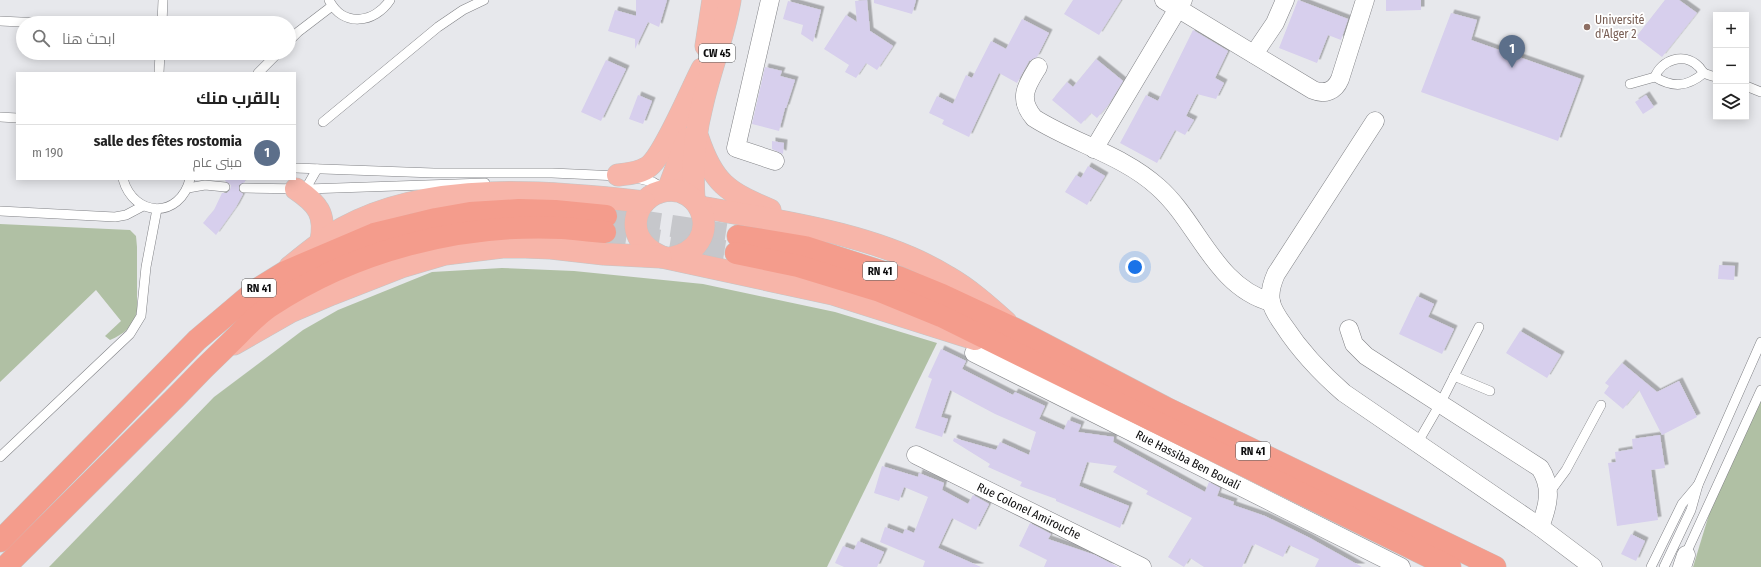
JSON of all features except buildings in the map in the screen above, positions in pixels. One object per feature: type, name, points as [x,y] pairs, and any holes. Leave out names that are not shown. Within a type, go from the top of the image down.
[{"type":"highway","name":"RN 41","points":[[0,541],[197,340],[256,290],[285,272],[374,234],[436,218],[470,213],[519,210],[555,211],[606,224],[561,228],[476,232],[413,243],[348,265],[289,295],[267,309],[221,351],[5,567]]},
{"type":"highway","name":"RN 41","points":[[1450,567],[941,316],[880,291],[798,266],[737,244],[804,247],[898,277],[942,295],[1015,329],[1166,408],[1495,567]]},
{"type":"main road","points":[[697,134],[693,167],[697,203],[703,216],[704,226],[700,240],[690,252],[681,256],[666,258],[651,252],[643,245],[638,234],[636,223],[638,212],[656,195],[680,162],[691,126],[703,67],[713,0]]},
{"type":"main road","name":"CW 45","points":[[697,134],[702,106],[726,21],[730,0]]},
{"type":"main road","points":[[618,175],[637,172],[653,163],[663,148],[703,67]]},
{"type":"main road","points":[[697,134],[709,166],[722,185],[733,194],[808,226]]},
{"type":"main road","points":[[301,185],[318,207],[322,215],[323,232],[321,242]]},
{"type":"main road","points":[[285,272],[321,242],[344,227],[372,214],[417,201],[501,193],[546,193],[595,196],[656,195],[678,191],[686,194],[697,203],[808,226],[903,255],[948,276],[977,296],[1015,329]]},
{"type":"main road","points":[[221,351],[290,312],[401,267],[445,254],[502,248],[545,248],[666,258],[833,294],[901,315],[946,331],[1000,346]]},
{"type":"street","points":[[770,0],[736,148],[775,161]]},
{"type":"street","points":[[1254,54],[1274,23],[1285,0]]},
{"type":"street","points":[[1094,149],[1175,3],[1254,54],[1313,90],[1319,92],[1330,91],[1338,84],[1365,0]]},
{"type":"street","points":[[1038,67],[1025,90],[1024,98],[1028,112],[1040,122],[1139,171],[1159,187],[1168,197],[1234,283],[1254,296],[1271,302]]},
{"type":"street","points":[[1375,122],[1276,274],[1272,283],[1271,302],[1276,314],[1291,337],[1322,373],[1344,393],[1418,442],[1540,527],[1593,567]]},
{"type":"street","points":[[1349,328],[1354,344],[1366,356],[1540,468],[1546,479],[1549,493],[1546,511],[1540,527]]},
{"type":"street","name":"Rue Hassiba Ben Bouali","points":[[974,354],[1401,567]]},
{"type":"street","name":"Rue Colonel Amirouche","points":[[916,455],[1142,567]]},
{"type":"lane","points":[[162,16],[163,0]]},
{"type":"lane","points":[[296,30],[330,3],[340,14],[351,19],[363,20],[375,16],[384,9],[390,0]]},
{"type":"lane","points":[[323,122],[438,28],[463,10],[484,0]]},
{"type":"lane","points":[[0,21],[16,22]]},
{"type":"lane","points":[[1655,77],[1658,69],[1672,59],[1688,60],[1698,65],[1704,73],[1713,76]]},
{"type":"lane","points":[[159,72],[160,60]]},
{"type":"lane","points":[[259,72],[271,60]]},
{"type":"lane","points":[[1630,84],[1655,77],[1673,85],[1687,84],[1696,80],[1704,73]]},
{"type":"lane","points":[[1749,87],[1761,92]]},
{"type":"lane","points":[[0,117],[16,118]]},
{"type":"lane","points":[[301,185],[317,169]]},
{"type":"lane","points":[[301,185],[317,169],[457,174],[552,173],[618,175],[649,181],[656,195]]},
{"type":"lane","points":[[124,180],[127,190],[134,199],[143,206],[157,209],[167,208],[176,203],[184,196],[189,183],[225,187]]},
{"type":"lane","points":[[244,188],[273,184],[301,185],[532,182]]},
{"type":"lane","points":[[589,187],[656,195]]},
{"type":"lane","points":[[0,211],[115,217],[126,215],[143,206]]},
{"type":"lane","points":[[0,457],[130,334],[141,316],[146,267],[157,209]]},
{"type":"lane","points":[[1418,442],[1440,404],[1479,327]]},
{"type":"lane","points":[[1664,567],[1691,510],[1698,485],[1761,342]]},
{"type":"lane","points":[[1454,376],[1490,391]]},
{"type":"lane","points":[[1683,563],[1761,390]]},
{"type":"lane","points":[[1549,493],[1566,470],[1601,405]]},
{"type":"lane","points":[[1652,567],[1682,504],[1698,485]]},
{"type":"green space","points":[[0,224],[130,230],[136,236],[137,247],[137,311],[136,316],[128,329],[110,340],[105,336],[121,321],[96,290],[0,382]]},
{"type":"green space","points":[[502,268],[574,271],[703,284],[835,312],[937,343],[827,567],[49,567],[214,397],[303,330],[338,310],[432,272]]},
{"type":"green space","points":[[1761,389],[1761,567],[1693,567],[1718,485]]},
{"type":"tunnel","points":[[606,216],[738,236]]},
{"type":"tunnel","points":[[605,232],[736,253]]},
{"type":"place","name":"Université d'Alger 2","points":[[1587,27]]},
{"type":"place","name":"salle des fêtes rostomia","points":[[1512,68]]}]
